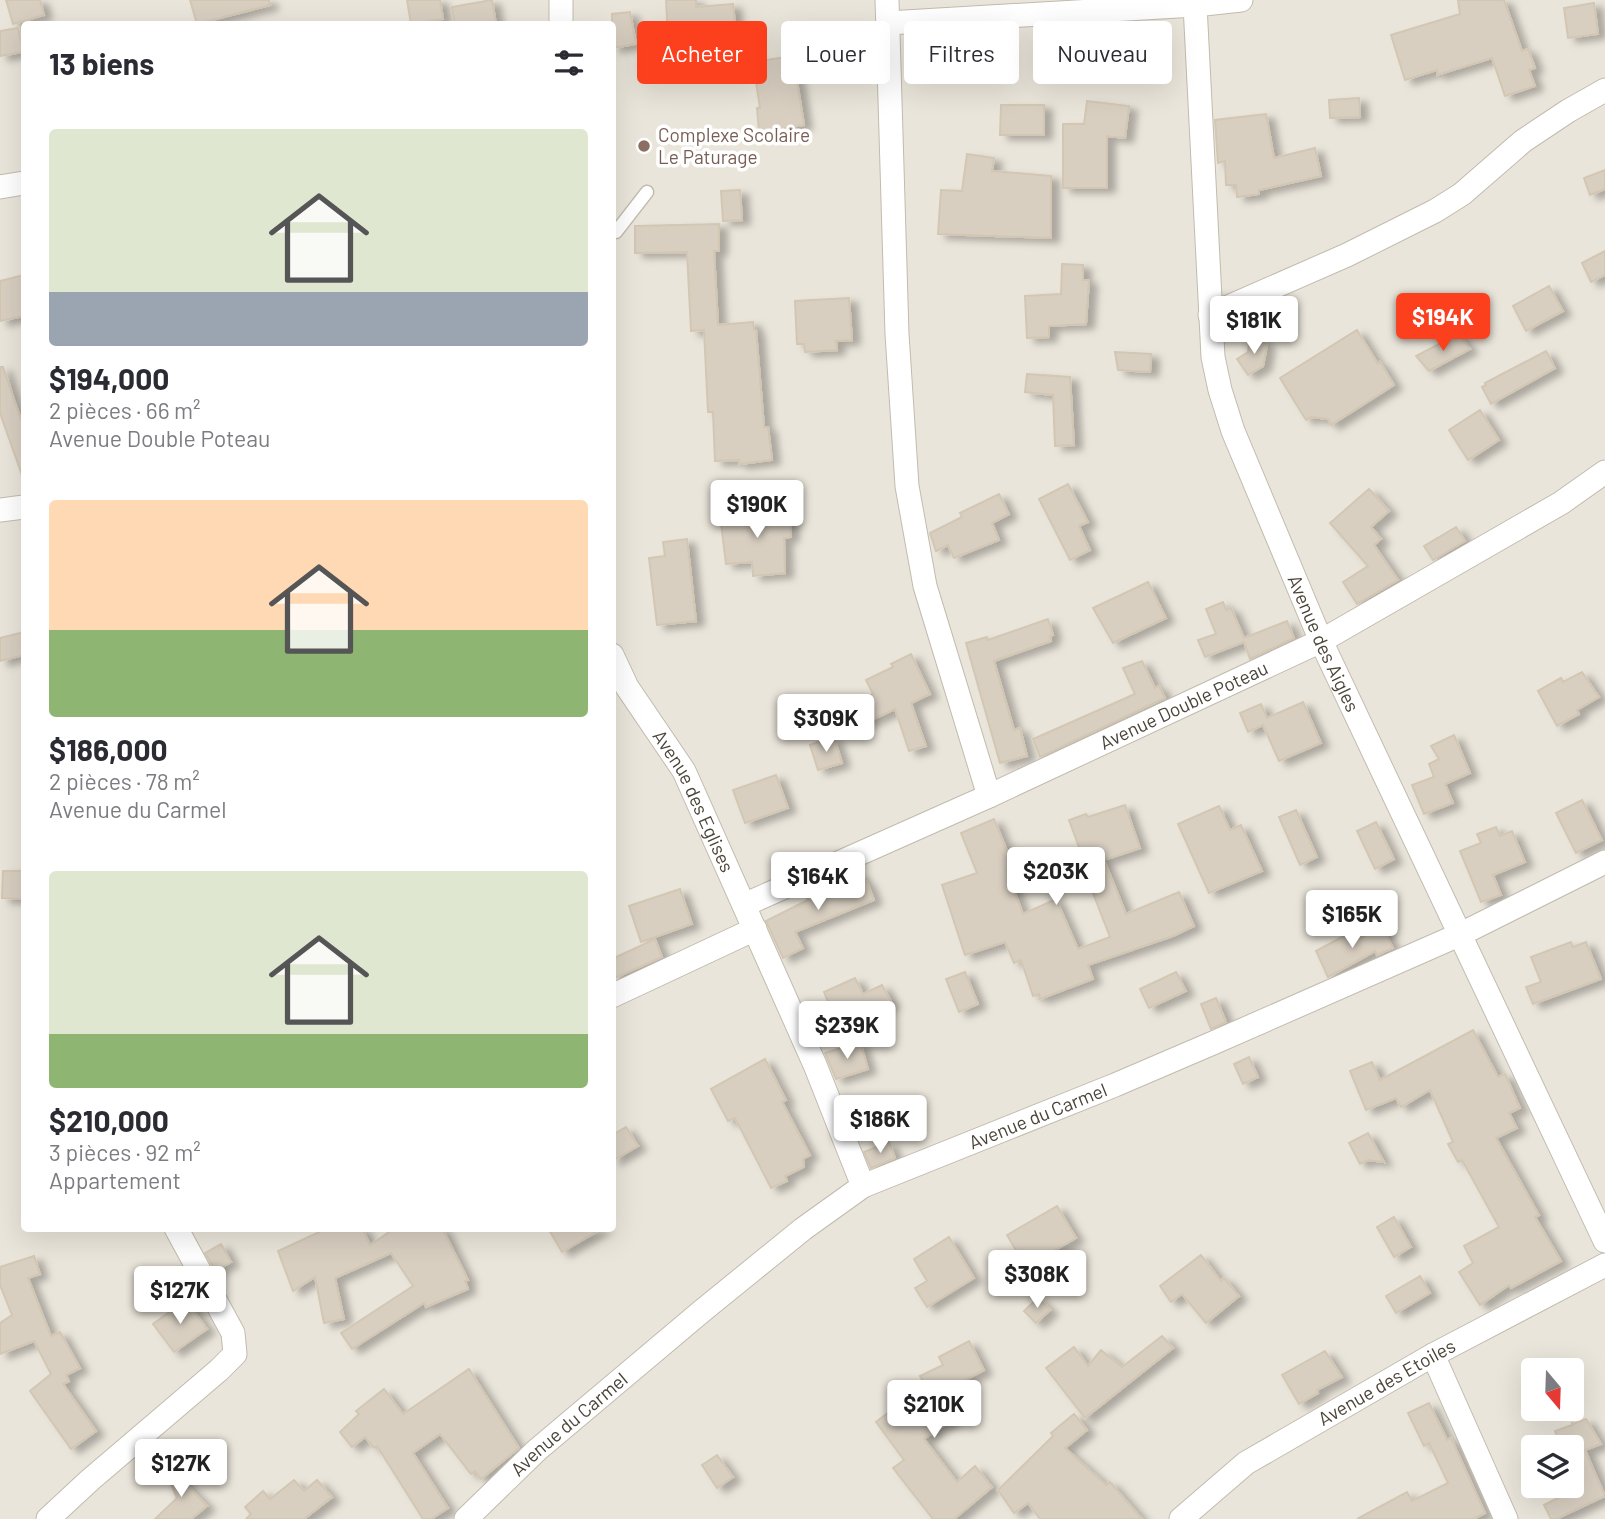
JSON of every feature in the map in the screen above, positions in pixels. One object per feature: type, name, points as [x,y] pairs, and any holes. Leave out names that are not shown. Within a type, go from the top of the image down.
[{"type":"street","points":[[561,0],[561,21]]},
{"type":"street","points":[[887,0],[888,21]]},
{"type":"street","points":[[890,23],[1241,0]]},
{"type":"street","name":"Avenue des Aigles","points":[[1195,5],[1213,357],[1233,431],[1321,640],[1605,1241]]},
{"type":"street","points":[[890,84],[897,334],[908,485],[925,586],[989,796]]},
{"type":"street","points":[[1210,315],[1347,255],[1435,211],[1462,194],[1523,141],[1605,90]]},
{"type":"street","points":[[0,187],[21,184]]},
{"type":"street","name":"Avenue Double Poteau","points":[[744,905],[989,796],[1321,640],[1561,503],[1605,472]]},
{"type":"street","points":[[0,510],[21,507]]},
{"type":"street","name":"Avenue des Eglises","points":[[616,664],[626,687],[684,771],[815,1065],[863,1186]]},
{"type":"street","name":"Avenue du Carmel","points":[[466,1519],[537,1450],[702,1311],[803,1228],[863,1186],[1115,1086],[1461,934],[1605,862]]},
{"type":"street","points":[[616,994],[755,929]]},
{"type":"street","points":[[48,1519],[235,1354],[233,1333],[178,1232]]},
{"type":"street","name":"Avenue des Etoiles","points":[[1181,1519],[1246,1463],[1433,1355],[1605,1265]]},
{"type":"street","points":[[1433,1355],[1506,1519]]},
{"type":"lane","points":[[616,232],[647,192]]},
{"type":"shaded area","points":[[0,0],[1605,0],[1605,1519],[0,1519]]},
{"type":"building","points":[[6,0],[40,0],[44,15],[13,24]]},
{"type":"building","points":[[190,0],[269,0],[270,5],[209,21],[196,21]]},
{"type":"building","points":[[407,0],[440,0],[443,19],[410,21]]},
{"type":"building","points":[[492,0],[496,21],[454,21],[452,7]]},
{"type":"building","points":[[666,0],[696,0],[696,7],[733,4],[735,21],[667,21]]},
{"type":"building","points":[[1458,0],[1504,0],[1522,51],[1528,49],[1535,68],[1529,70],[1535,86],[1505,96],[1492,58],[1437,75],[1437,70],[1405,80],[1391,35],[1460,14]]},
{"type":"building","points":[[1594,3],[1598,34],[1568,38],[1564,8]]},
{"type":"building","points":[[630,12],[636,44],[616,47],[616,21],[612,21],[612,14]]},
{"type":"building","points":[[18,28],[21,52],[0,56],[0,31]]},
{"type":"building","points":[[781,58],[781,84],[797,84],[804,125],[759,132],[757,108],[760,108],[756,84],[767,84],[767,60]]},
{"type":"building","points":[[1359,98],[1360,117],[1330,118],[1329,100]]},
{"type":"building","points":[[1087,101],[1129,106],[1125,138],[1107,136],[1107,188],[1063,188],[1063,124],[1084,124]]},
{"type":"building","points":[[1001,105],[1044,105],[1044,135],[1000,135]]},
{"type":"building","points":[[1266,114],[1274,158],[1315,148],[1321,176],[1259,190],[1259,194],[1237,197],[1236,185],[1226,185],[1225,161],[1218,163],[1215,120]]},
{"type":"building","points":[[967,154],[994,158],[992,171],[1051,176],[1051,238],[938,234],[941,190],[962,191]]},
{"type":"building","points":[[1605,170],[1605,189],[1590,195],[1584,178]]},
{"type":"building","points":[[740,190],[742,220],[723,221],[721,191]]},
{"type":"building","points":[[719,224],[719,251],[714,251],[718,325],[753,322],[756,330],[764,427],[768,427],[772,460],[739,464],[739,460],[715,461],[713,412],[708,412],[704,330],[691,331],[687,252],[635,253],[635,226]]},
{"type":"building","points":[[1605,251],[1605,275],[1591,282],[1582,263]]},
{"type":"building","points":[[1062,264],[1083,265],[1083,280],[1089,280],[1086,324],[1049,326],[1049,337],[1027,338],[1025,296],[1061,294]]},
{"type":"building","points":[[21,276],[21,317],[0,321],[0,281]]},
{"type":"building","points":[[1549,286],[1563,311],[1526,331],[1513,306]]},
{"type":"building","points":[[849,298],[852,340],[836,341],[837,350],[805,352],[804,344],[797,344],[795,301]]},
{"type":"building","points":[[1357,330],[1394,385],[1331,425],[1328,419],[1311,417],[1306,420],[1280,378]]},
{"type":"building","points":[[1458,334],[1470,349],[1429,371],[1416,356]]},
{"type":"building","points":[[1260,338],[1267,345],[1263,366],[1248,375],[1237,359],[1248,352],[1249,342]]},
{"type":"building","points":[[1546,351],[1555,368],[1491,404],[1482,387],[1485,383]]},
{"type":"building","points":[[1115,352],[1151,354],[1150,372],[1118,370]]},
{"type":"building","points":[[0,367],[3,367],[21,420],[21,472],[0,413]]},
{"type":"building","points":[[1027,374],[1070,377],[1074,445],[1055,446],[1053,395],[1025,392]]},
{"type":"building","points":[[1480,410],[1499,440],[1468,460],[1449,430]]},
{"type":"building","points":[[1068,484],[1088,522],[1079,526],[1090,550],[1070,560],[1039,499]]},
{"type":"building","points":[[1369,489],[1389,511],[1371,527],[1381,539],[1374,545],[1398,580],[1357,604],[1343,582],[1368,566],[1330,523]]},
{"type":"building","points":[[999,494],[1009,514],[992,523],[999,540],[954,558],[948,545],[936,551],[930,533],[962,517],[960,513]]},
{"type":"building","points":[[783,508],[783,519],[790,518],[791,537],[784,538],[785,573],[753,576],[752,562],[726,564],[720,515]]},
{"type":"building","points":[[1456,527],[1465,541],[1433,560],[1424,546]]},
{"type":"building","points":[[687,539],[696,621],[657,625],[649,558],[665,556],[663,542]]},
{"type":"building","points":[[1148,582],[1166,618],[1113,643],[1093,608]]},
{"type":"building","points":[[1223,602],[1226,610],[1231,608],[1244,638],[1287,621],[1294,638],[1250,659],[1244,642],[1205,657],[1198,640],[1216,634],[1206,609]]},
{"type":"building","points":[[1048,619],[1053,635],[1050,636],[1051,641],[994,661],[1014,730],[1020,728],[1027,756],[1000,763],[966,643],[987,637],[988,640]]},
{"type":"building","points":[[21,633],[21,656],[0,661],[0,638]]},
{"type":"building","points":[[911,654],[930,694],[911,703],[926,746],[909,751],[895,709],[865,723],[856,702],[873,694],[866,680],[893,667],[891,664]]},
{"type":"building","points":[[1142,661],[1155,688],[1159,686],[1165,698],[1040,757],[1033,739],[1135,694],[1123,668]]},
{"type":"building","points":[[1582,672],[1599,697],[1577,710],[1579,714],[1557,726],[1538,691],[1561,678],[1563,682]]},
{"type":"building","points":[[1303,702],[1321,743],[1279,761],[1263,725],[1248,732],[1240,713],[1261,704],[1267,718]]},
{"type":"building","points":[[1454,735],[1470,773],[1445,784],[1453,803],[1424,814],[1412,785],[1434,777],[1429,764],[1439,759],[1431,746]]},
{"type":"building","points":[[834,737],[842,763],[818,770],[810,745]]},
{"type":"building","points":[[776,775],[788,808],[745,823],[733,790]]},
{"type":"building","points":[[1582,800],[1602,840],[1576,853],[1556,813]]},
{"type":"building","points":[[1125,805],[1140,848],[1104,860],[1126,914],[1179,892],[1194,926],[1173,936],[1088,965],[1093,979],[1040,999],[1039,994],[1033,996],[1021,960],[1014,963],[1005,942],[965,955],[942,885],[977,873],[961,833],[994,819],[1014,868],[1007,871],[1023,914],[1056,899],[1078,949],[1110,937],[1086,875],[1089,874],[1069,820]]},
{"type":"building","points":[[1219,806],[1230,830],[1241,825],[1262,871],[1209,893],[1178,824]]},
{"type":"building","points":[[1296,810],[1317,857],[1300,865],[1279,817]]},
{"type":"building","points":[[1376,822],[1394,859],[1375,869],[1357,831]]},
{"type":"building","points":[[1496,827],[1500,836],[1512,831],[1525,862],[1493,875],[1501,895],[1481,902],[1460,851],[1481,843],[1477,834]]},
{"type":"building","points":[[3,871],[21,871],[21,899],[2,898]]},
{"type":"building","points":[[861,874],[874,900],[795,932],[803,948],[783,958],[766,921],[808,900],[806,897]]},
{"type":"building","points":[[680,889],[692,924],[641,942],[629,906]]},
{"type":"building","points":[[1382,927],[1393,948],[1377,955],[1375,951],[1328,977],[1316,951],[1357,929],[1361,938]]},
{"type":"building","points":[[655,939],[662,957],[616,977],[616,957]]},
{"type":"building","points":[[1571,942],[1573,947],[1586,942],[1601,979],[1533,1004],[1526,987],[1541,982],[1531,957]]},
{"type":"building","points":[[965,972],[978,1004],[959,1012],[946,979]]},
{"type":"building","points":[[1176,972],[1186,991],[1149,1008],[1140,989]]},
{"type":"building","points":[[855,978],[863,994],[882,985],[892,1003],[849,1025],[838,1005],[831,1009],[824,992]]},
{"type":"building","points":[[1216,998],[1226,1022],[1211,1029],[1201,1004]]},
{"type":"building","points":[[1473,1030],[1498,1077],[1505,1074],[1520,1108],[1509,1113],[1517,1128],[1496,1138],[1539,1215],[1535,1217],[1561,1261],[1511,1288],[1509,1285],[1480,1305],[1459,1272],[1473,1263],[1464,1246],[1499,1227],[1462,1160],[1458,1162],[1448,1144],[1453,1142],[1430,1090],[1401,1107],[1396,1098],[1366,1110],[1350,1071],[1372,1062],[1380,1080]]},
{"type":"building","points":[[860,1042],[868,1069],[836,1079],[825,1053]]},
{"type":"building","points":[[1249,1057],[1258,1077],[1243,1084],[1234,1064]]},
{"type":"building","points":[[765,1059],[786,1100],[782,1102],[810,1155],[803,1159],[804,1167],[785,1176],[787,1181],[771,1188],[735,1118],[728,1121],[711,1089]]},
{"type":"building","points":[[626,1127],[638,1146],[616,1159],[616,1133]]},
{"type":"building","points":[[1368,1133],[1384,1162],[1368,1160],[1360,1164],[1349,1143]]},
{"type":"building","points":[[889,1142],[895,1158],[871,1168],[864,1152]]},
{"type":"building","points":[[1057,1206],[1076,1238],[1026,1267],[1007,1235]]},
{"type":"building","points":[[1394,1217],[1411,1247],[1394,1257],[1377,1227]]},
{"type":"building","points":[[319,1232],[364,1232],[370,1245],[389,1232],[444,1232],[468,1280],[465,1281],[468,1289],[426,1307],[424,1303],[352,1349],[341,1333],[413,1286],[391,1253],[335,1278],[344,1319],[324,1323],[315,1277],[293,1291],[278,1251]]},
{"type":"building","points":[[550,1232],[596,1232],[562,1252]]},
{"type":"building","points":[[949,1237],[974,1278],[927,1307],[915,1288],[927,1281],[914,1259]]},
{"type":"building","points":[[221,1244],[231,1262],[216,1271],[205,1253]]},
{"type":"building","points":[[1201,1255],[1221,1281],[1224,1278],[1239,1296],[1206,1323],[1182,1294],[1171,1302],[1160,1286]]},
{"type":"building","points":[[34,1256],[40,1274],[28,1278],[51,1336],[60,1332],[80,1368],[66,1375],[69,1381],[63,1384],[96,1431],[71,1449],[30,1391],[51,1374],[34,1341],[0,1354],[0,1323],[12,1315],[0,1285],[0,1267]]},
{"type":"building","points":[[1420,1276],[1430,1293],[1396,1313],[1386,1296]]},
{"type":"building","points":[[1038,1298],[1050,1310],[1036,1323],[1024,1311]]},
{"type":"building","points":[[186,1300],[207,1329],[174,1352],[153,1324]]},
{"type":"building","points":[[1162,1336],[1173,1348],[1085,1418],[1046,1368],[1074,1347],[1088,1366],[1101,1350],[1122,1367]]},
{"type":"building","points":[[969,1341],[984,1370],[935,1396],[952,1420],[924,1439],[957,1482],[975,1466],[992,1487],[954,1519],[933,1519],[893,1468],[904,1460],[876,1422],[925,1385],[920,1376],[943,1365],[939,1357]]},
{"type":"building","points":[[1325,1351],[1342,1377],[1317,1390],[1318,1393],[1299,1404],[1282,1375]]},
{"type":"building","points":[[469,1369],[519,1448],[481,1479],[475,1471],[471,1474],[440,1434],[413,1453],[448,1508],[431,1519],[423,1519],[377,1446],[374,1448],[365,1437],[352,1447],[340,1432],[359,1414],[356,1411],[384,1389],[403,1414]]},
{"type":"building","points":[[1429,1403],[1447,1440],[1451,1438],[1485,1513],[1473,1519],[1357,1519],[1407,1492],[1412,1501],[1448,1483],[1429,1443],[1424,1446],[1408,1413]]},
{"type":"building","points":[[1074,1414],[1087,1430],[1065,1448],[1106,1485],[1110,1482],[1142,1519],[1040,1519],[1028,1503],[1014,1513],[998,1490],[1053,1436],[1051,1433]]},
{"type":"building","points":[[1584,1420],[1601,1444],[1585,1450],[1605,1496],[1551,1519],[1544,1505],[1558,1498],[1584,1498],[1584,1435],[1556,1435],[1555,1431],[1572,1425],[1572,1422],[1573,1424]]},
{"type":"building","points":[[717,1455],[733,1477],[717,1488],[702,1465]]},
{"type":"building","points":[[163,1460],[207,1506],[191,1519],[155,1519],[177,1498],[161,1461]]},
{"type":"building","points":[[294,1480],[304,1491],[317,1480],[332,1497],[304,1519],[246,1519],[251,1514],[245,1507],[263,1491],[270,1499]]},
{"type":"place","name":"Complexe Scolaire Le Paturage","points":[[644,146]]}]
